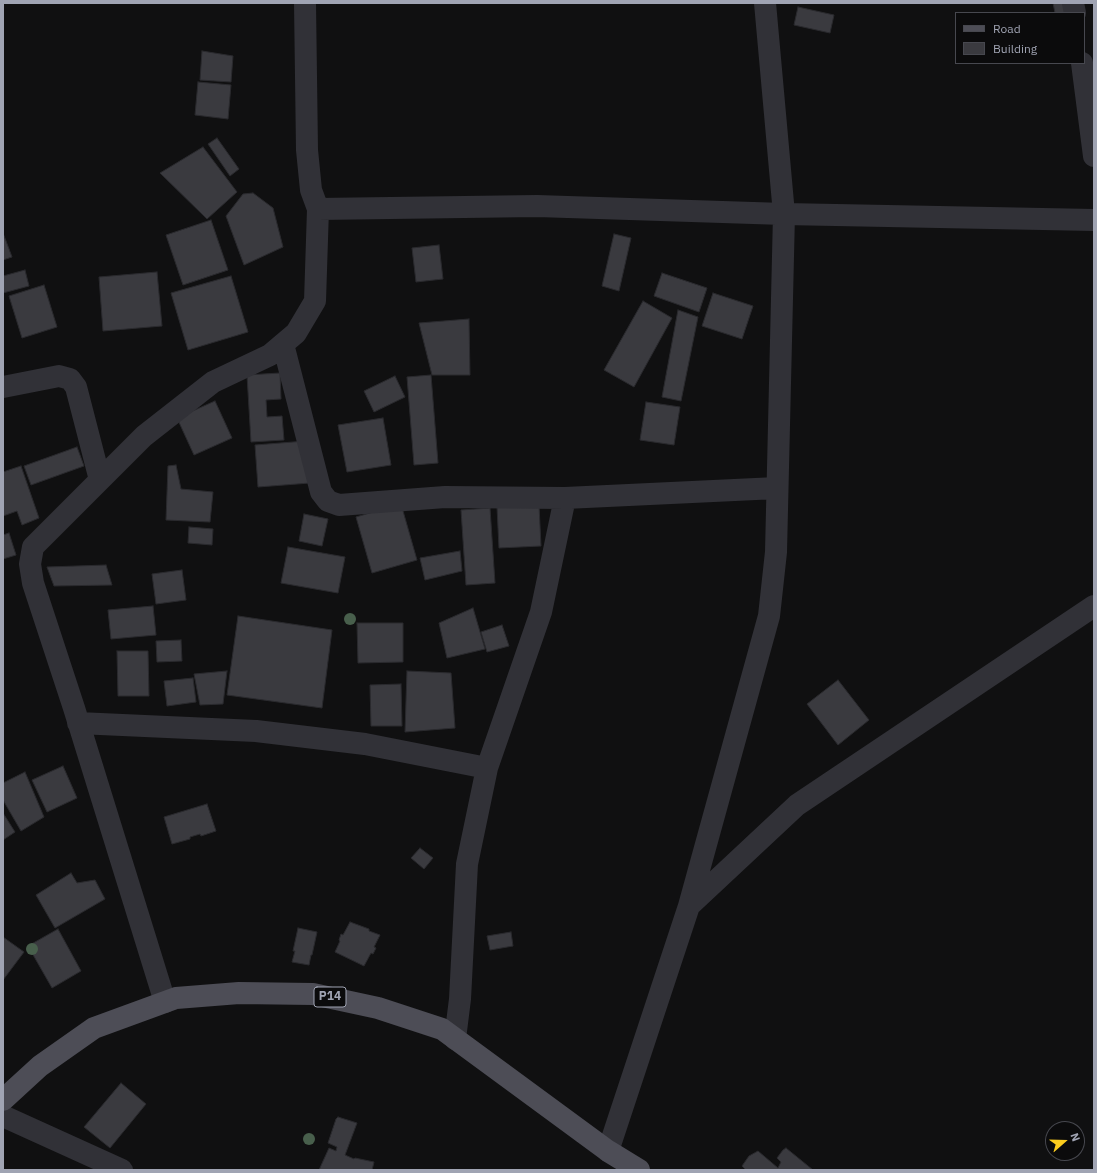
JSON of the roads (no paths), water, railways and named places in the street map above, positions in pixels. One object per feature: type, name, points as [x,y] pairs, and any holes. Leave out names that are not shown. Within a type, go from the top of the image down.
[{"type":"main road","name":"P14","points":[[7,1090],[94,1028],[176,998],[239,993],[313,994],[378,1008],[442,1029],[608,1151],[639,1170]]},
{"type":"street","points":[[165,1002],[33,583],[30,564],[33,547],[144,436],[213,382],[270,355],[296,333],[315,301],[318,210],[311,190],[306,150],[305,3]]},
{"type":"street","points":[[608,1151],[689,906],[769,616],[776,552],[784,214],[765,3]]},
{"type":"street","points":[[1082,64],[1094,156]]},
{"type":"street","points":[[318,210],[537,206],[784,214],[1094,220]]},
{"type":"street","points":[[283,344],[321,492],[328,501],[339,505],[445,497],[565,498],[778,488]]},
{"type":"street","points":[[3,387],[58,376],[70,379],[76,387],[100,480]]},
{"type":"street","points":[[455,1039],[460,999],[467,864],[487,768],[541,612],[565,498]]},
{"type":"street","points":[[689,906],[796,805],[1094,606]]},
{"type":"street","points":[[78,723],[256,731],[365,744],[487,768]]},
{"type":"street","points":[[3,1116],[122,1170]]}]
